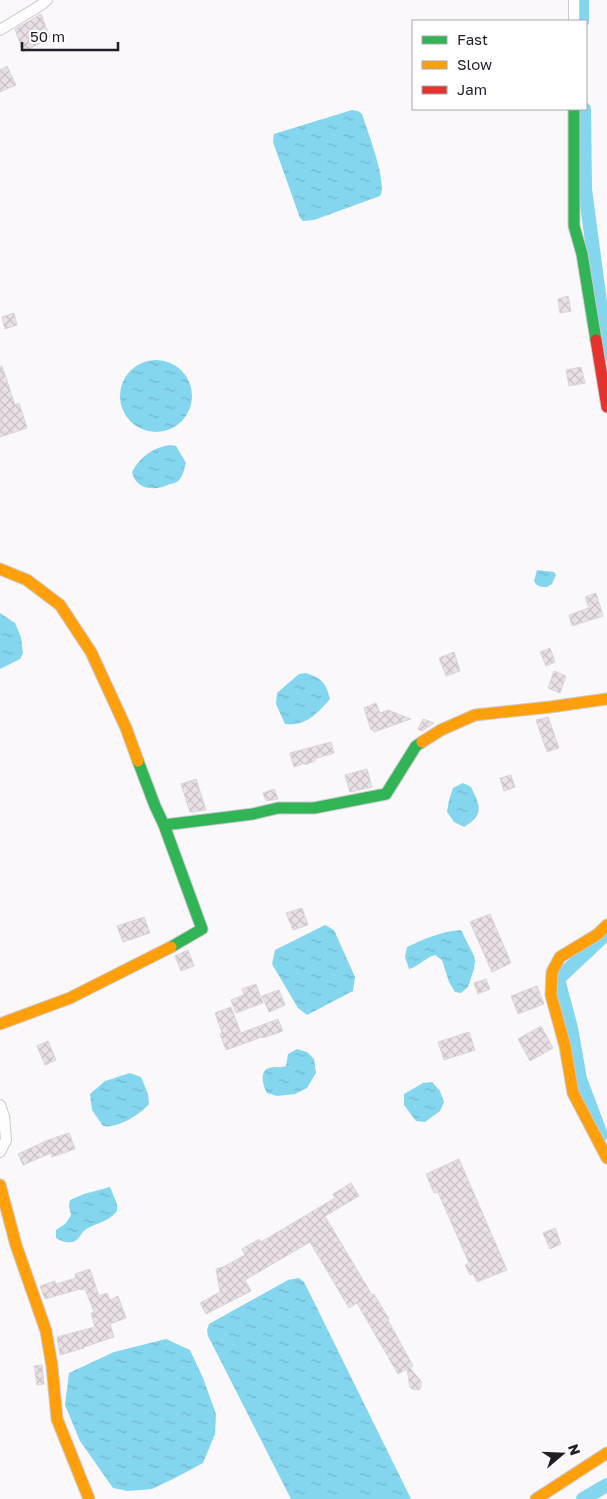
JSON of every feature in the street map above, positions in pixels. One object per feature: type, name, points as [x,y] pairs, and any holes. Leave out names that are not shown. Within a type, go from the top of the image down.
[{"type":"street","points":[[0,30],[47,0]]},
{"type":"street","points":[[574,0],[574,20]]},
{"type":"street","points":[[574,110],[574,226],[582,254],[607,407]]},
{"type":"street","points":[[0,569],[27,580],[60,605],[91,652],[126,728],[202,929],[174,946],[70,998],[0,1024]]},
{"type":"street","points":[[164,825],[253,814],[278,808],[314,808],[386,794],[416,746],[441,730],[475,715],[607,699]]},
{"type":"street","points":[[607,925],[598,934],[560,957],[552,972],[551,995],[565,1046],[573,1093],[607,1158]]},
{"type":"street","points":[[0,1105],[4,1116],[6,1140],[0,1152]]},
{"type":"street","points":[[0,1185],[16,1245],[46,1331],[52,1366],[57,1419],[89,1499]]},
{"type":"street","points":[[536,1499],[607,1453]]},
{"type":"water","points":[[352,110],[362,114],[372,144],[381,180],[382,189],[380,196],[314,220],[303,221],[300,218],[273,142],[274,134]]},
{"type":"water","points":[[163,360],[182,370],[190,382],[192,396],[190,410],[182,422],[170,430],[149,432],[130,422],[122,410],[120,389],[130,370],[142,362]]},
{"type":"water","points":[[170,445],[176,446],[186,463],[180,479],[159,488],[147,488],[138,483],[132,472],[139,461],[152,451]]},
{"type":"water","points":[[537,570],[554,572],[556,575],[552,584],[547,587],[541,587],[536,584],[534,581]]},
{"type":"water","points":[[0,613],[15,623],[21,637],[23,653],[20,659],[0,669]]},
{"type":"water","points":[[306,673],[322,682],[327,689],[330,699],[316,714],[305,721],[285,724],[276,704],[277,693],[299,674]]},
{"type":"water","points":[[463,783],[471,787],[477,799],[479,809],[478,814],[471,823],[464,827],[454,822],[447,812],[453,788]]},
{"type":"water","points":[[325,925],[334,930],[355,977],[353,991],[307,1015],[298,1008],[272,964],[275,950]]},
{"type":"water","points":[[461,930],[475,961],[468,987],[461,993],[455,992],[449,982],[442,960],[435,955],[409,969],[405,957],[407,947],[427,938]]},
{"type":"water","points":[[297,1049],[307,1052],[314,1059],[316,1073],[307,1088],[295,1094],[277,1096],[267,1093],[263,1081],[265,1070],[286,1066],[288,1054]]},
{"type":"water","points":[[130,1073],[141,1077],[148,1094],[149,1104],[140,1113],[121,1123],[103,1126],[92,1110],[90,1094],[105,1081]]},
{"type":"water","points":[[432,1082],[440,1091],[444,1102],[440,1111],[425,1122],[416,1121],[404,1105],[404,1094],[423,1083]]},
{"type":"water","points":[[110,1187],[117,1204],[117,1211],[113,1215],[87,1229],[75,1241],[66,1242],[56,1238],[56,1230],[66,1223],[71,1215],[70,1200]]},
{"type":"water","points":[[299,1278],[304,1282],[411,1499],[291,1499],[208,1336],[209,1324],[288,1280]]},
{"type":"water","points":[[166,1339],[190,1350],[203,1378],[216,1414],[215,1434],[203,1463],[177,1477],[152,1489],[128,1491],[113,1488],[80,1441],[65,1405],[69,1373],[114,1352]]},
{"type":"building","points":[[41,14],[50,38],[23,52],[15,29]]},
{"type":"building","points":[[7,66],[16,85],[0,92],[0,70]]},
{"type":"building","points":[[568,296],[571,311],[560,313],[558,299]]},
{"type":"building","points":[[14,313],[17,325],[5,329],[2,317]]},
{"type":"building","points":[[2,366],[15,405],[19,403],[27,428],[0,437],[0,367]]},
{"type":"building","points":[[581,367],[585,383],[569,386],[566,370]]},
{"type":"building","points":[[596,593],[603,616],[572,626],[569,615],[589,608],[585,597]]},
{"type":"building","points":[[550,648],[555,662],[546,666],[540,652]]},
{"type":"building","points":[[454,652],[460,671],[446,676],[439,658]]},
{"type":"building","points":[[554,671],[566,676],[560,693],[548,688]]},
{"type":"building","points":[[376,703],[380,713],[388,710],[411,719],[374,732],[373,729],[371,730],[364,708]]},
{"type":"building","points":[[548,717],[559,748],[547,752],[536,720]]},
{"type":"building","points":[[423,719],[434,723],[422,731],[418,729]]},
{"type":"building","points":[[331,742],[334,753],[314,759],[315,761],[305,765],[305,763],[294,767],[290,753]]},
{"type":"building","points":[[367,769],[372,787],[350,792],[345,775]]},
{"type":"building","points":[[511,775],[515,787],[504,791],[500,778]]},
{"type":"building","points":[[196,779],[206,810],[190,812],[181,784]]},
{"type":"building","points":[[274,789],[278,799],[266,801],[263,793]]},
{"type":"building","points":[[302,908],[308,925],[293,930],[286,913]]},
{"type":"building","points":[[490,914],[511,963],[492,972],[470,922]]},
{"type":"building","points":[[144,917],[150,933],[123,942],[117,926]]},
{"type":"building","points":[[188,950],[194,966],[181,971],[175,956]]},
{"type":"building","points":[[486,979],[490,989],[478,994],[474,983]]},
{"type":"building","points":[[256,984],[263,1003],[236,1013],[231,1000],[244,995],[242,989]]},
{"type":"building","points":[[537,986],[544,1004],[518,1014],[511,996]]},
{"type":"building","points":[[279,990],[285,1005],[269,1012],[262,996]]},
{"type":"building","points":[[231,1007],[241,1033],[278,1019],[283,1031],[226,1050],[215,1013]]},
{"type":"building","points":[[541,1026],[553,1048],[530,1061],[518,1039]]},
{"type":"building","points":[[469,1032],[475,1050],[444,1060],[438,1042]]},
{"type":"building","points":[[48,1041],[56,1060],[45,1065],[37,1046]]},
{"type":"building","points":[[69,1133],[75,1149],[52,1157],[51,1153],[23,1165],[18,1154],[48,1140]]},
{"type":"building","points":[[459,1159],[507,1270],[477,1282],[473,1274],[470,1275],[465,1265],[469,1263],[438,1192],[434,1193],[426,1174]]},
{"type":"building","points":[[351,1183],[359,1196],[325,1216],[372,1295],[374,1294],[389,1319],[413,1366],[410,1368],[421,1381],[419,1390],[410,1387],[407,1369],[398,1374],[357,1303],[349,1308],[310,1242],[245,1280],[251,1291],[206,1314],[200,1303],[220,1292],[216,1269],[245,1255],[242,1249],[259,1239],[261,1242],[335,1198],[333,1194]]},
{"type":"building","points":[[555,1228],[561,1244],[550,1249],[543,1233]]},
{"type":"building","points":[[90,1269],[99,1296],[107,1293],[110,1300],[118,1296],[126,1318],[110,1324],[114,1337],[60,1355],[57,1337],[95,1327],[91,1313],[94,1312],[85,1289],[45,1299],[40,1286],[55,1281],[56,1284],[76,1278],[75,1274]]},
{"type":"building","points":[[42,1365],[44,1384],[37,1385],[34,1366]]},
{"type":"waterway","points":[[582,0],[582,20]]},
{"type":"waterway","points":[[584,110],[585,189],[607,355]]},
{"type":"waterway","points":[[601,1135],[580,1079],[571,1028],[558,979],[607,933]]},
{"type":"waterway","points":[[583,1499],[607,1485]]},
{"type":"traffic: fast","points":[[574,110],[574,226],[582,254],[596,340]]},
{"type":"traffic: fast","points":[[138,761],[164,825],[253,814],[278,808],[314,808],[386,794],[416,746],[422,742]]},
{"type":"traffic: fast","points":[[164,825],[202,929],[171,947]]},
{"type":"traffic: slow","points":[[0,569],[27,580],[60,605],[91,652],[126,728],[138,761]]},
{"type":"traffic: slow","points":[[422,742],[441,730],[475,715],[607,699]]},
{"type":"traffic: slow","points":[[607,925],[598,934],[560,957],[552,972],[551,995],[565,1046],[573,1093],[607,1158]]},
{"type":"traffic: slow","points":[[0,1024],[70,998],[171,947]]},
{"type":"traffic: slow","points":[[0,1185],[16,1245],[46,1331],[52,1366],[57,1419],[89,1499]]},
{"type":"traffic: slow","points":[[536,1499],[607,1453]]},
{"type":"traffic: jam","points":[[596,340],[607,407]]}]
